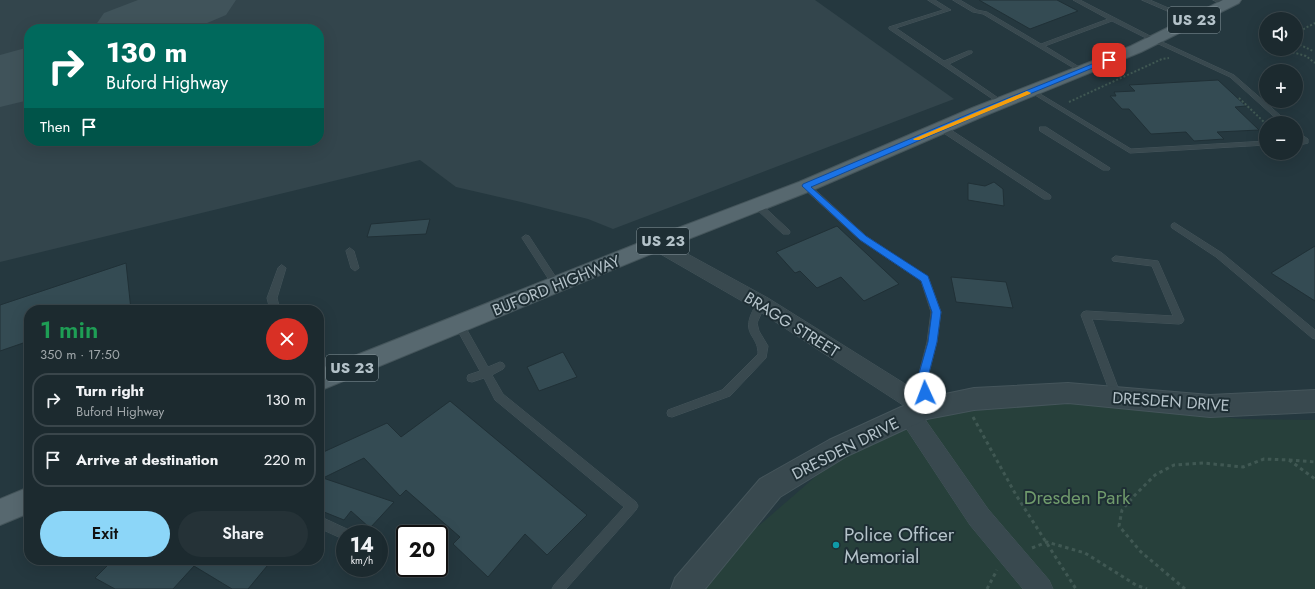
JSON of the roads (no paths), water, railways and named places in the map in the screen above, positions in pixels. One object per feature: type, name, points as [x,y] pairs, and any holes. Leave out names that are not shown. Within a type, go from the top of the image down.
[{"type":"main road","name":"BUFORD HIGHWAY","points":[[324,379],[556,284],[806,186],[1002,103],[1082,71],[1154,40],[1193,20],[1225,1]]},
{"type":"main road","points":[[0,512],[24,502]]},
{"type":"street","name":"BRAGG STREET","points":[[656,244],[761,303],[918,412]]},
{"type":"street","name":"DRESDEN DRIVE","points":[[686,589],[770,488],[838,448],[918,412],[974,400],[1022,395],[1068,393],[1210,406],[1315,401]]},
{"type":"street","points":[[918,412],[979,518],[1040,589]]},
{"type":"lane","points":[[931,0],[948,10],[891,28],[1002,103]]},
{"type":"lane","points":[[956,0],[975,11],[985,13],[1082,71]]},
{"type":"lane","points":[[1076,0],[1154,40],[1232,76],[1277,116]]},
{"type":"lane","points":[[1145,0],[1193,20]]},
{"type":"lane","points":[[1041,46],[1112,19]]},
{"type":"lane","points":[[943,64],[970,52]]},
{"type":"lane","points":[[1032,91],[1130,150],[1259,143]]},
{"type":"lane","points":[[942,128],[1047,197]]},
{"type":"lane","points":[[1043,129],[1106,168]]},
{"type":"lane","points":[[806,186],[863,238],[925,279],[936,312],[932,342],[923,377],[918,412]]},
{"type":"lane","points":[[757,205],[786,232]]},
{"type":"lane","points":[[1175,226],[1219,255],[1315,335]]},
{"type":"lane","points":[[526,238],[556,284]]},
{"type":"lane","points":[[350,251],[355,268]]},
{"type":"lane","points":[[1116,259],[1156,263],[1179,320],[1086,315],[1117,398]]},
{"type":"lane","points":[[274,305],[272,298],[282,268]]},
{"type":"lane","points":[[672,413],[726,393],[763,355],[762,346],[754,332],[752,324],[761,303]]},
{"type":"lane","points":[[459,324],[498,397],[632,506],[558,589]]},
{"type":"lane","points":[[472,378],[500,366]]},
{"type":"lane","points":[[324,524],[336,529]]},
{"type":"place","name":"Police Officer Memorial","points":[[836,545]]},
{"type":"park label","name":"Dresden Park","points":[[1077,497]]}]
